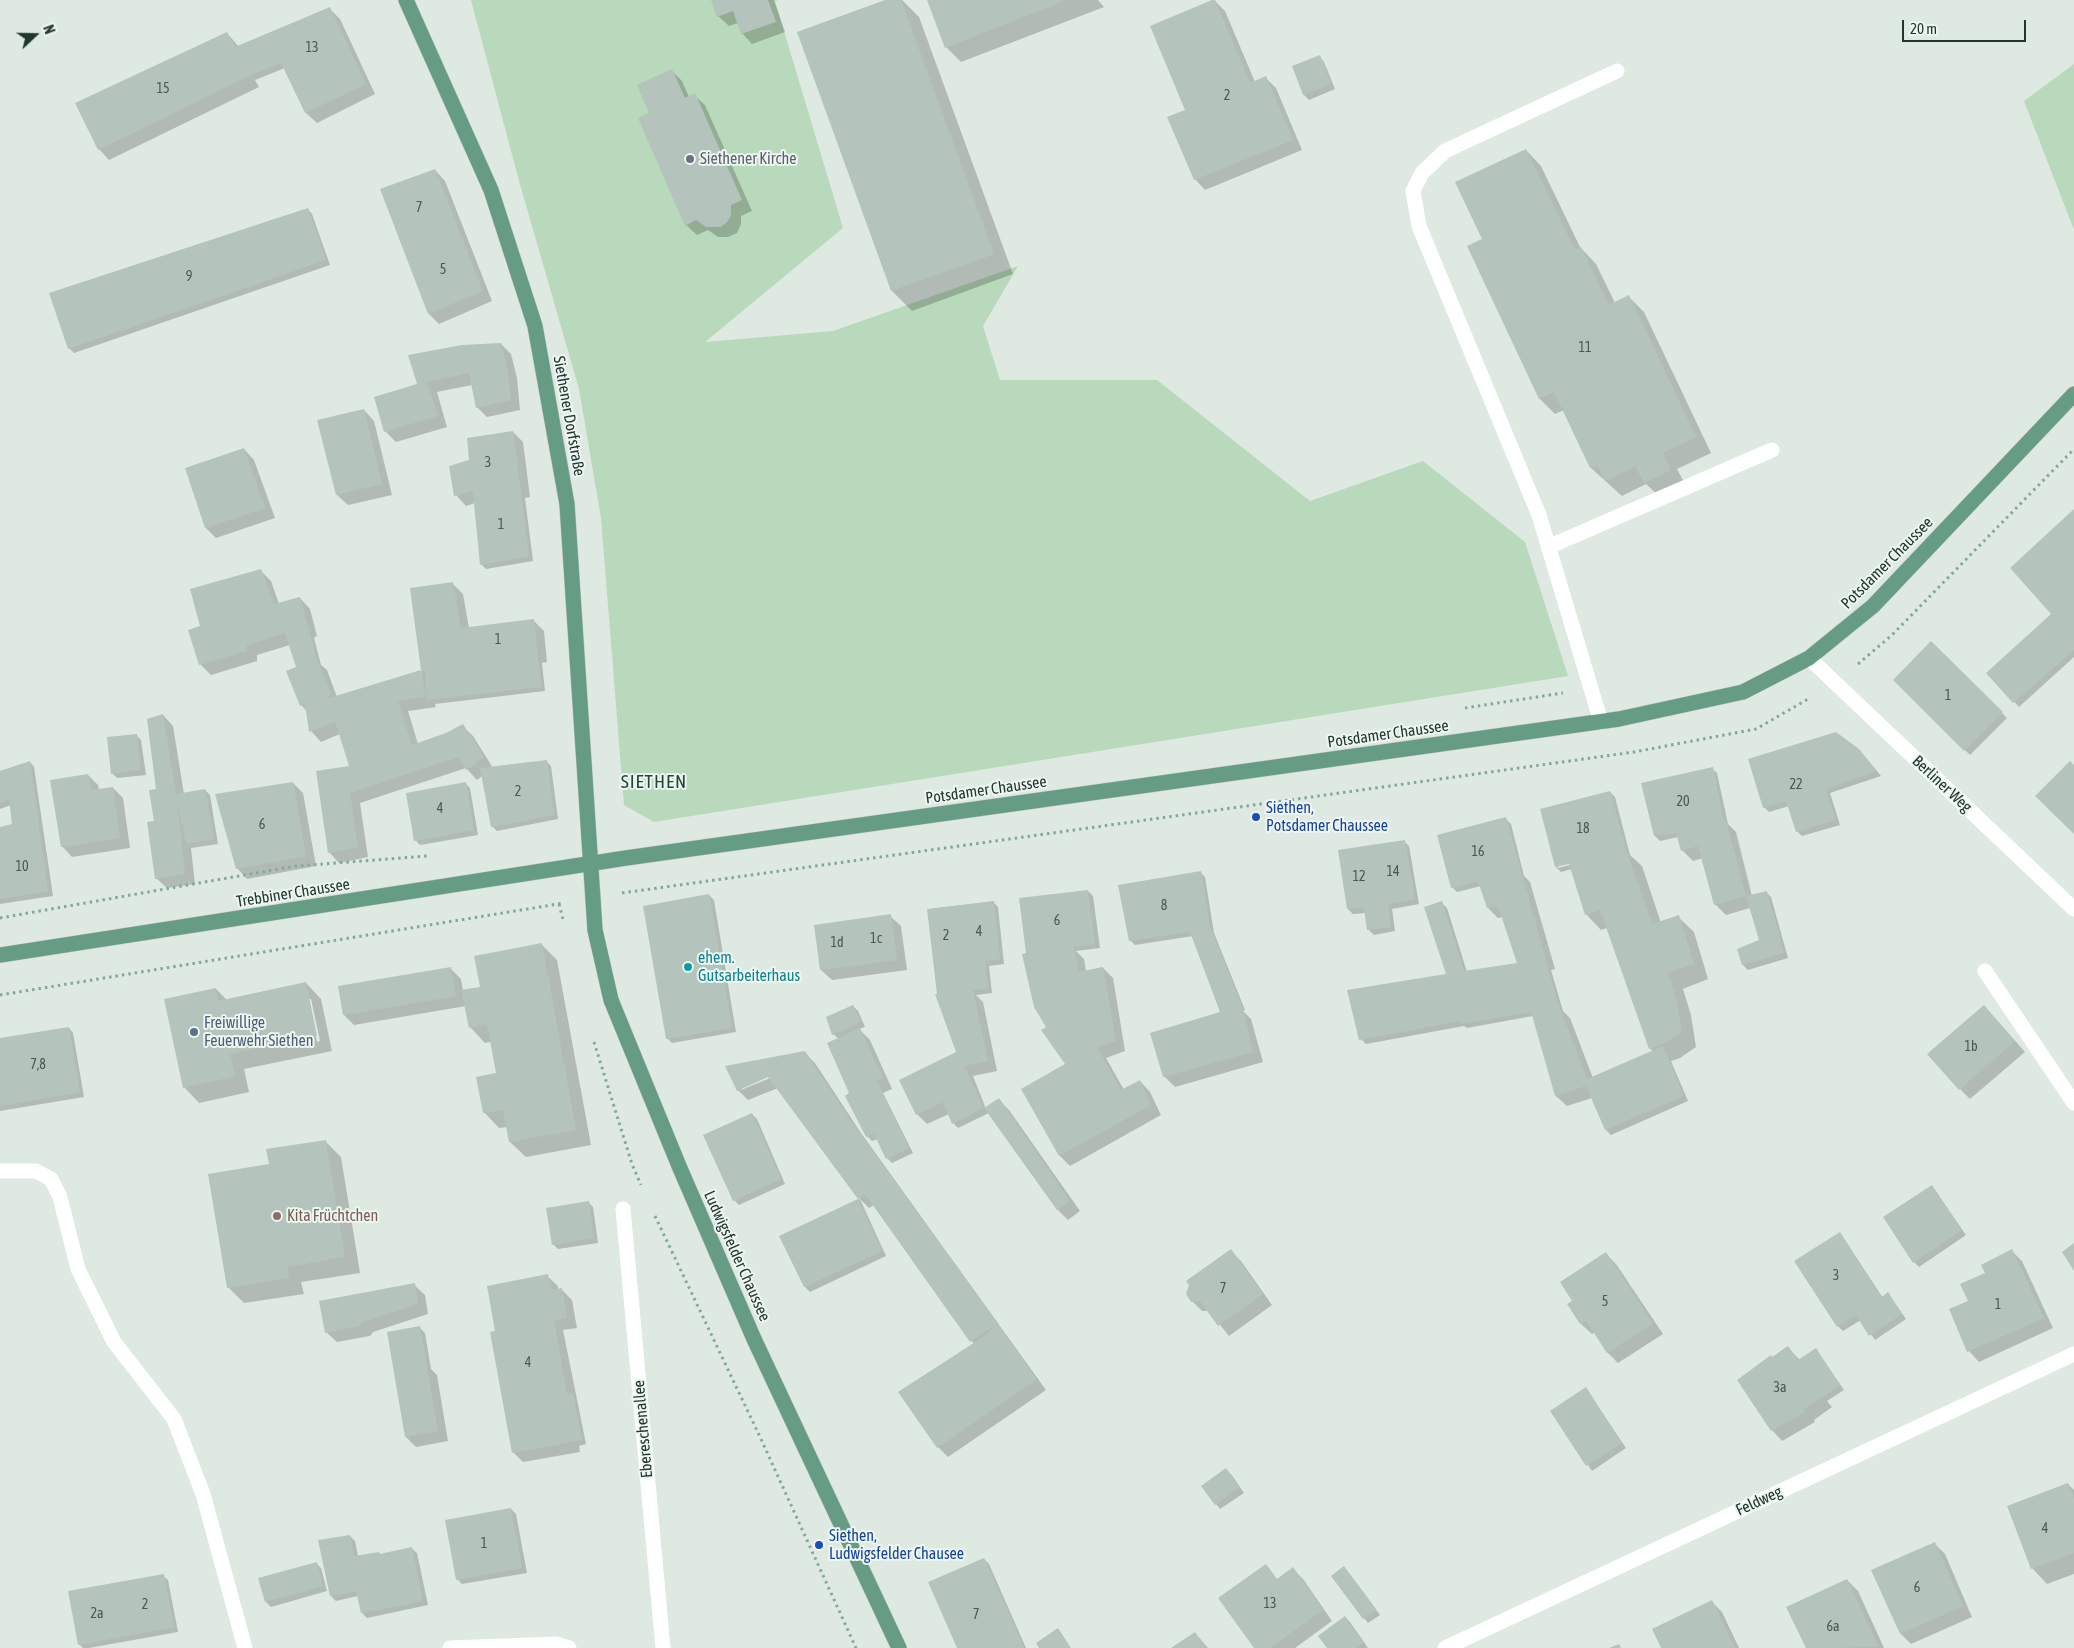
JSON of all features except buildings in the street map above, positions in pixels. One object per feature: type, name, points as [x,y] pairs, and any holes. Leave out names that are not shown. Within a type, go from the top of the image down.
[{"type":"main road","name":"Siethener Dorfstraße","points":[[406,0],[491,190],[535,326],[567,504],[591,863]]},
{"type":"main road","name":"Potsdamer Chaussee","points":[[591,863],[1601,722],[1743,692],[1809,658],[1873,606],[2074,394]]},
{"type":"main road","name":"Ludwigsfelder Chaussee","points":[[591,863],[595,930],[611,1000],[754,1339],[897,1647]]},
{"type":"main road","name":"Trebbiner Chaussee","points":[[0,956],[591,863]]},
{"type":"street","points":[[1601,722],[1539,515],[1419,226],[1413,191],[1422,173],[1445,151],[1617,71]]},
{"type":"street","points":[[1548,547],[1772,450]]},
{"type":"street","name":"Berliner Weg","points":[[1809,658],[2074,909]]},
{"type":"street","points":[[1985,972],[2074,1103]]},
{"type":"street","points":[[0,1171],[36,1171],[51,1179],[60,1197],[78,1269],[114,1342],[174,1419],[203,1494],[245,1648]]},
{"type":"street","name":"Ebereschenallee","points":[[623,1209],[663,1648]]},
{"type":"street","name":"Feldweg","points":[[1445,1648],[2074,1354]]},
{"type":"street","points":[[450,1648],[556,1644],[569,1648]]},
{"type":"path","points":[[0,995],[593,897],[1634,752]]},
{"type":"path","points":[[0,918],[296,866],[430,856]]},
{"type":"green space","points":[[471,0],[779,0],[775,1],[843,228],[705,342],[833,331],[1018,266],[983,326],[1000,380],[1157,380],[1310,501],[1423,461],[1525,542],[1568,676],[654,822],[624,805],[601,518],[579,389],[519,181]]},
{"type":"green space","points":[[2074,64],[2074,230],[2024,101]]},
{"type":"place","name":"Siethener Kirche","points":[[690,159]]},
{"type":"place","name":"Siethen, Potsdamer Chaussee","points":[[1256,817]]},
{"type":"place","name":"ehem. Gutsarbeiterhaus","points":[[688,967]]},
{"type":"place","name":"Freiwillige Feuerwehr Siethen","points":[[194,1032]]},
{"type":"place","name":"Kita Früchtchen","points":[[277,1216]]},
{"type":"place","name":"Siethen, Ludwigsfelder Chausee","points":[[819,1545]]},
{"type":"district","name":"SIETHEN","points":[[654,782]]}]
